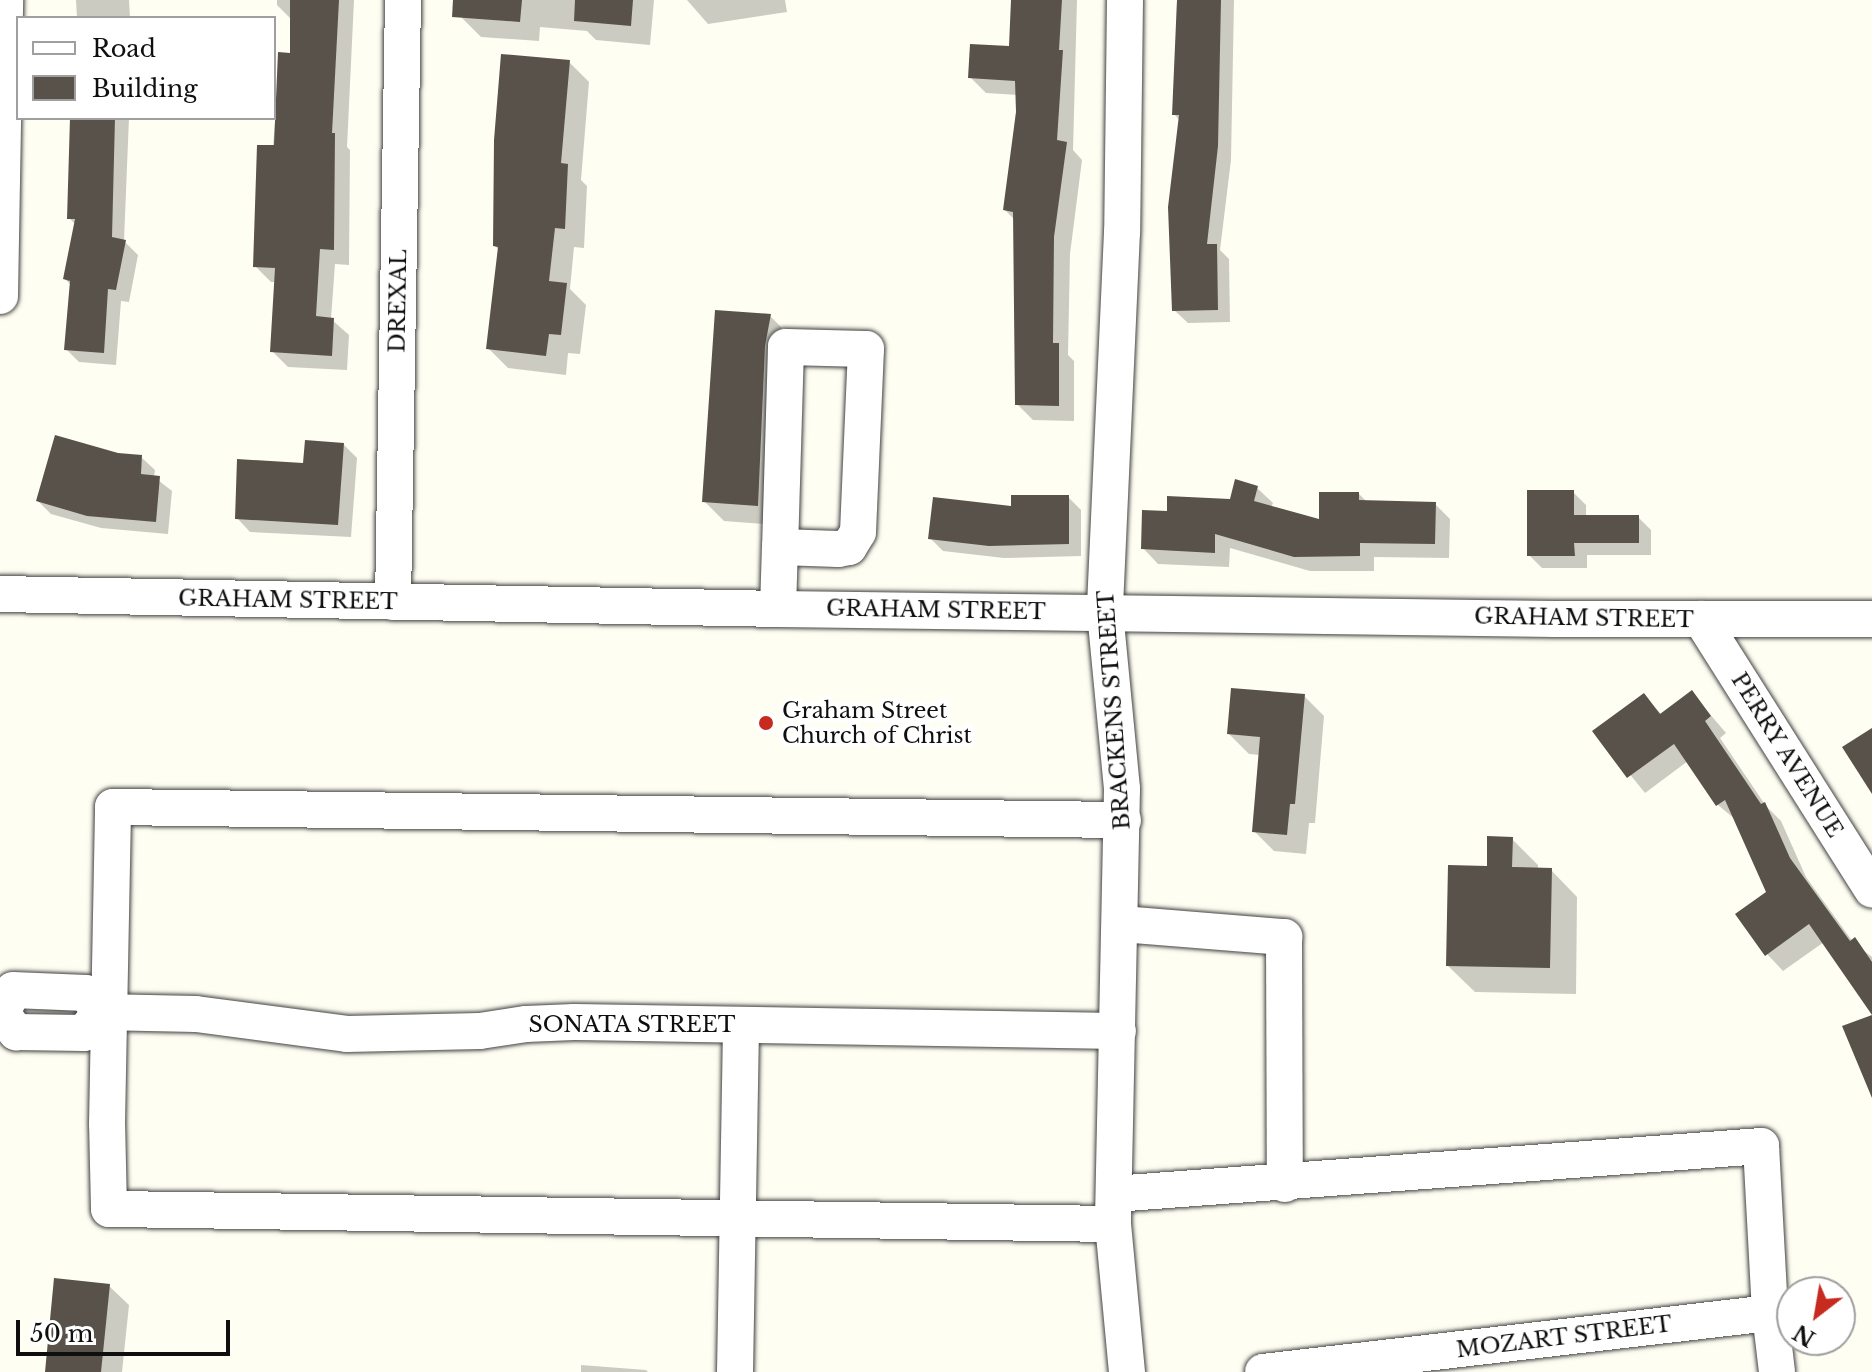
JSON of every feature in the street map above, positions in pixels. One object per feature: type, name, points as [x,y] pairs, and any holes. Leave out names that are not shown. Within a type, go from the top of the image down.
[{"type":"street","points":[[0,296],[5,0]]},
{"type":"street","name":"DREXAL","points":[[393,602],[403,0]]},
{"type":"street","name":"BRACKENS STREET","points":[[1125,0],[1122,232],[1105,612],[1123,820],[1113,1209],[1116,1288],[1127,1372]]},
{"type":"street","points":[[778,609],[786,347],[866,349],[858,532],[849,547],[780,547]]},
{"type":"street","name":"GRAHAM STREET","points":[[0,594],[778,609],[1872,619]]},
{"type":"street","name":"PERRY AVENUE","points":[[1701,619],[1872,890]]},
{"type":"street","points":[[1123,820],[113,807],[105,1012],[109,1209],[737,1220],[1113,1209],[1285,1184],[1761,1146],[1770,1313],[1777,1372]]},
{"type":"street","points":[[1121,924],[1284,937],[1285,1184]]},
{"type":"street","points":[[1,1012],[13,990],[86,993],[105,1012]]},
{"type":"street","name":"SONATA STREET","points":[[105,1012],[196,1014],[347,1034],[480,1031],[526,1024],[574,1022],[1118,1031]]},
{"type":"street","points":[[735,1372],[741,1025]]},
{"type":"street","name":"MOZART STREET","points":[[1263,1372],[1770,1313]]},
{"type":"building","points":[[290,0],[339,0],[332,133],[335,133],[334,250],[320,249],[316,316],[334,318],[332,356],[270,352],[275,268],[253,267],[257,145],[274,145],[278,52],[290,53]]},
{"type":"building","points":[[453,0],[522,0],[520,22],[452,17]]},
{"type":"building","points":[[575,0],[633,0],[631,26],[574,21]]},
{"type":"building","points":[[1011,0],[1062,0],[1059,50],[1063,50],[1057,140],[1067,142],[1054,237],[1053,343],[1059,343],[1059,406],[1015,405],[1013,212],[1003,210],[1016,112],[1015,81],[968,78],[970,44],[1009,46]]},
{"type":"building","points":[[1177,0],[1221,0],[1218,146],[1207,244],[1217,244],[1218,310],[1172,311],[1168,207],[1179,115],[1172,115]]},
{"type":"building","points":[[501,54],[570,60],[561,163],[568,164],[565,229],[555,228],[549,281],[567,283],[561,335],[549,334],[546,356],[486,349],[498,247],[493,246],[494,140]]},
{"type":"building","points":[[70,120],[115,120],[112,237],[126,240],[116,290],[108,289],[104,353],[64,350],[70,281],[63,279],[75,219],[67,219]]},
{"type":"building","points":[[715,310],[771,314],[765,346],[758,506],[702,502]]},
{"type":"building","points":[[55,435],[118,453],[142,455],[141,474],[160,476],[156,522],[87,516],[36,501]]},
{"type":"building","points":[[305,440],[344,443],[338,525],[235,519],[237,459],[303,463]]},
{"type":"building","points":[[1235,479],[1258,486],[1254,501],[1319,519],[1319,492],[1359,492],[1359,500],[1436,502],[1435,544],[1360,543],[1360,556],[1294,557],[1215,534],[1215,553],[1141,549],[1142,510],[1167,511],[1167,496],[1230,499]]},
{"type":"building","points":[[1527,490],[1574,490],[1574,515],[1639,515],[1639,543],[1574,543],[1575,556],[1527,556]]},
{"type":"building","points":[[1011,495],[1069,495],[1069,544],[989,546],[928,539],[933,497],[1011,506]]},
{"type":"building","points":[[1231,688],[1305,694],[1295,804],[1290,804],[1287,835],[1252,832],[1260,737],[1227,734]]},
{"type":"building","points":[[1692,690],[1711,716],[1705,721],[1761,804],[1765,802],[1790,858],[1850,941],[1855,937],[1872,962],[1872,1015],[1809,924],[1765,956],[1735,914],[1766,892],[1725,800],[1716,806],[1674,744],[1627,778],[1592,731],[1644,693],[1660,714]]},
{"type":"building","points":[[1872,728],[1872,794],[1842,747]]},
{"type":"building","points":[[1487,836],[1513,837],[1512,867],[1552,868],[1550,968],[1446,966],[1448,865],[1487,866]]},
{"type":"building","points":[[1872,1015],[1872,1098],[1842,1026]]},
{"type":"building","points":[[54,1278],[110,1284],[101,1372],[45,1372]]},
{"type":"place","name":"Graham Street Church of Christ","points":[[766,723]]}]
